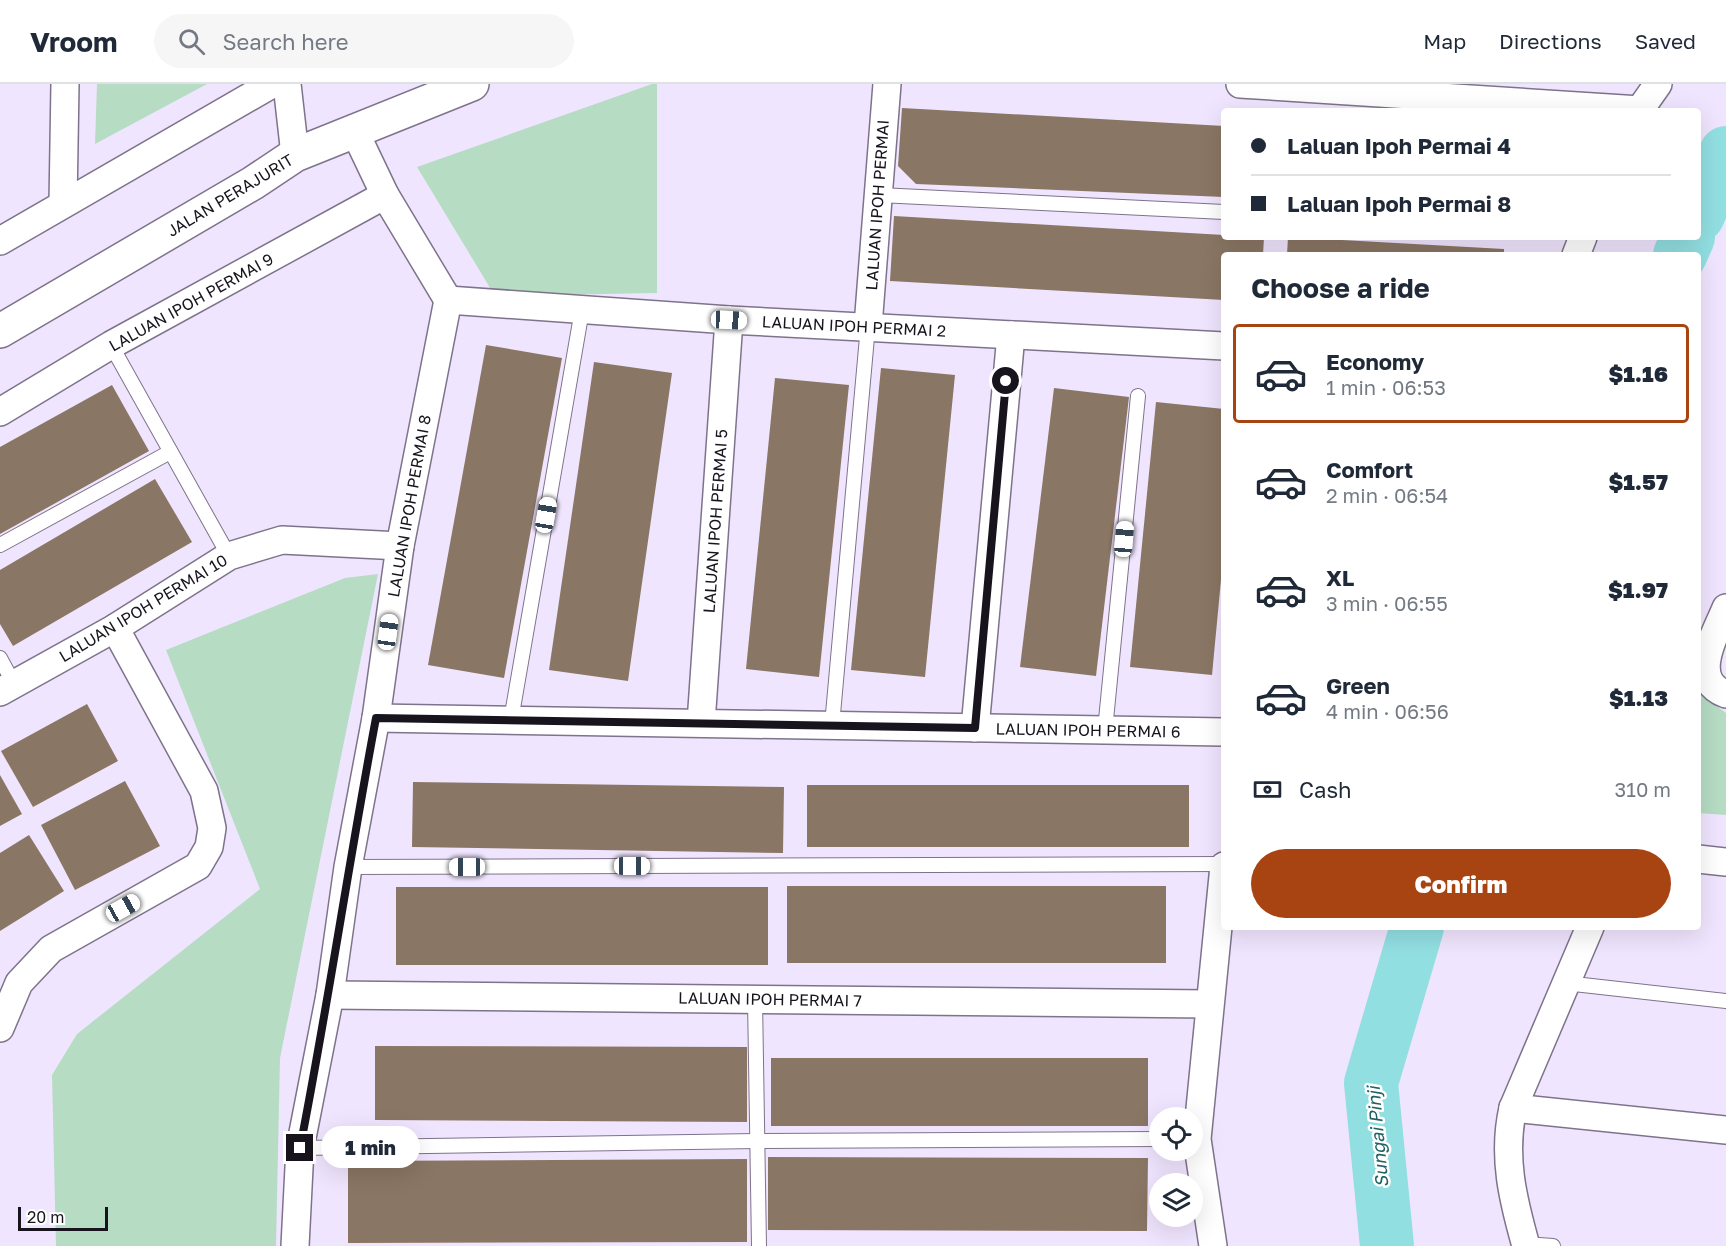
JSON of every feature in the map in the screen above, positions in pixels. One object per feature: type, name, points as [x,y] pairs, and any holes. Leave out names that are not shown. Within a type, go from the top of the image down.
[{"type":"street","points":[[63,204],[65,84]]},
{"type":"street","points":[[0,241],[273,84]]},
{"type":"street","points":[[287,84],[295,155]]},
{"type":"street","name":"JALAN PERAJURIT","points":[[0,331],[243,189],[295,155],[354,129],[472,84]]},
{"type":"street","name":"LALUAN IPOH PERMAI","points":[[868,326],[887,84]]},
{"type":"street","points":[[1240,84],[1596,108]]},
{"type":"street","points":[[1642,108],[1658,84]]},
{"type":"street","points":[[354,129],[386,195],[447,300]]},
{"type":"street","name":"LALUAN IPOH PERMAI 9","points":[[0,412],[111,345],[386,195]]},
{"type":"street","name":"LALUAN IPOH PERMAI 2","points":[[447,300],[729,320],[1221,346]]},
{"type":"street","name":"LALUAN IPOH PERMAI 8","points":[[295,1246],[300,1148],[330,995],[348,867],[376,718],[400,546],[447,300]]},
{"type":"street","name":"LALUAN IPOH PERMAI 5","points":[[701,723],[729,320]]},
{"type":"street","points":[[975,728],[1011,335]]},
{"type":"street","name":"LALUAN IPOH PERMAI 10","points":[[7,688],[115,628],[229,556],[282,540],[400,546]]},
{"type":"street","points":[[1726,608],[1707,654],[1705,668],[1709,682],[1726,694]]},
{"type":"street","points":[[0,1028],[19,983],[51,949],[198,866],[209,847],[212,828],[204,791],[115,628]]},
{"type":"street","name":"LALUAN IPOH PERMAI 6","points":[[376,718],[1221,732]]},
{"type":"street","points":[[1701,859],[1726,862]]},
{"type":"street","points":[[1198,1107],[1221,893]]},
{"type":"street","points":[[1526,1245],[1508,1162],[1507,1135],[1513,1108],[1589,930]]},
{"type":"street","name":"LALUAN IPOH PERMAI 7","points":[[330,995],[1209,1004]]},
{"type":"street","points":[[1513,1108],[1726,1130]]},
{"type":"street","points":[[1199,1161],[1213,1246]]},
{"type":"lane","points":[[879,195],[1221,212]]},
{"type":"lane","points":[[511,720],[582,310]]},
{"type":"lane","points":[[832,725],[868,326]]},
{"type":"lane","points":[[111,345],[229,556]]},
{"type":"lane","points":[[1105,730],[1138,396]]},
{"type":"lane","points":[[0,545],[170,452]]},
{"type":"lane","points":[[0,658],[7,688]]},
{"type":"lane","points":[[348,867],[1221,865]]},
{"type":"lane","points":[[1565,983],[1726,1001]]},
{"type":"lane","points":[[755,999],[759,1246]]},
{"type":"lane","points":[[300,1148],[757,1141],[1149,1139]]},
{"type":"lane","points":[[1526,1245],[1553,1246]]},
{"type":"green space","points":[[97,84],[207,84],[95,144]]},
{"type":"green space","points":[[657,84],[657,293],[495,296],[417,167]]},
{"type":"green space","points":[[378,574],[280,1058],[276,1246],[56,1246],[52,1075],[77,1034],[260,889],[166,650],[345,578]]},
{"type":"green space","points":[[1701,694],[1726,713],[1726,815],[1701,813]]},
{"type":"building","points":[[902,108],[1221,126],[1221,197],[916,184],[898,166]]},
{"type":"building","points":[[894,216],[1221,235],[1221,240],[1264,240],[1263,252],[1221,252],[1221,300],[890,281]]},
{"type":"building","points":[[1288,240],[1342,240],[1504,249],[1504,252],[1287,252]]},
{"type":"building","points":[[486,345],[562,358],[504,678],[428,665]]},
{"type":"building","points":[[594,362],[672,373],[628,681],[549,670]]},
{"type":"building","points":[[881,368],[955,375],[925,677],[851,670]]},
{"type":"building","points":[[775,378],[849,385],[819,677],[746,669]]},
{"type":"building","points":[[112,385],[149,451],[0,534],[0,447]]},
{"type":"building","points":[[1054,388],[1129,397],[1096,676],[1020,667]]},
{"type":"building","points":[[1156,402],[1221,409],[1221,580],[1212,675],[1130,667]]},
{"type":"building","points":[[155,479],[192,542],[13,646],[0,624],[0,570]]},
{"type":"building","points":[[87,704],[118,761],[33,807],[1,751]]},
{"type":"building","points":[[0,775],[22,814],[0,826]]},
{"type":"building","points":[[125,781],[160,846],[75,890],[41,825]]},
{"type":"building","points":[[413,782],[784,787],[783,853],[412,847]]},
{"type":"building","points":[[807,785],[1189,785],[1189,847],[807,847]]},
{"type":"building","points":[[29,835],[64,891],[0,931],[0,853]]},
{"type":"building","points":[[787,886],[1166,886],[1166,963],[787,963]]},
{"type":"building","points":[[396,887],[768,887],[768,965],[396,965]]},
{"type":"building","points":[[375,1046],[747,1047],[747,1122],[375,1120]]},
{"type":"building","points":[[771,1058],[1148,1058],[1148,1126],[771,1126]]},
{"type":"building","points":[[768,1157],[1148,1158],[1147,1231],[768,1230]]},
{"type":"building","points":[[747,1159],[747,1242],[348,1243],[348,1161]]},
{"type":"waterway","name":"Sungai Pinji","points":[[1701,208],[1726,153]]},
{"type":"waterway","name":"Sungai Pinji","points":[[1681,252],[1687,240]]},
{"type":"waterway","name":"Sungai Pinji","points":[[1387,1246],[1371,1083],[1416,930]]},
{"type":"route","points":[[300,1148],[330,995],[348,867],[376,718],[975,728],[1006,381]]}]
